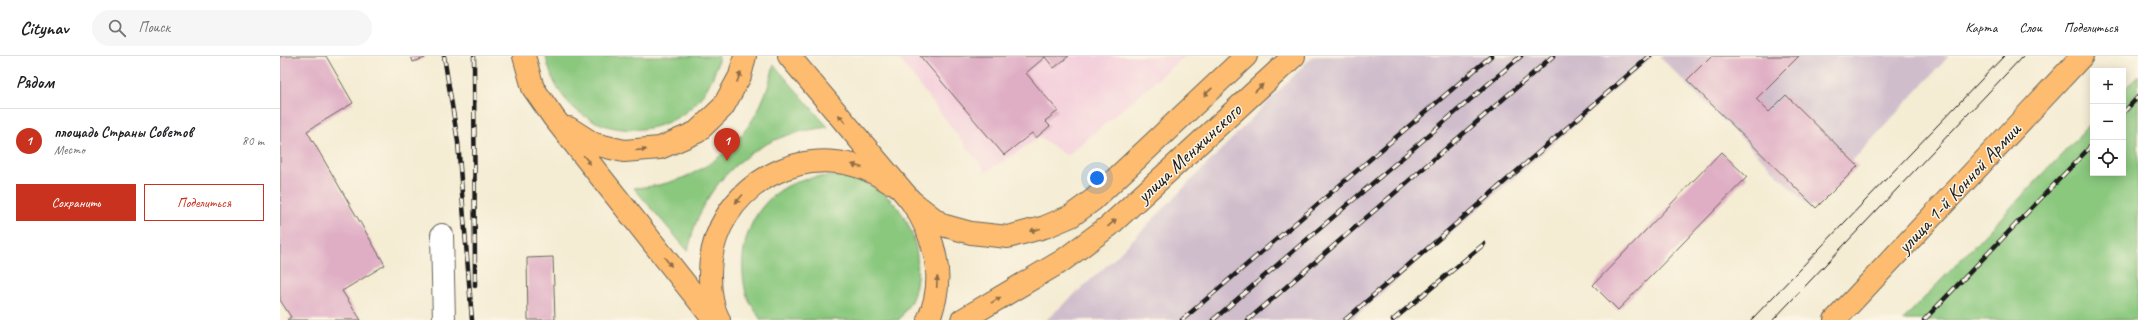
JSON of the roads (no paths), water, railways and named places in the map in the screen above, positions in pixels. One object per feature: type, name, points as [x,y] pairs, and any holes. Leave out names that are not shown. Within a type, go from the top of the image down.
[{"type":"main road","points":[[511,56],[554,118],[714,320]]},
{"type":"main road","points":[[524,56],[533,88]]},
{"type":"main road","points":[[554,118],[594,144],[624,151],[660,148],[698,132],[723,107],[740,76],[745,56]]},
{"type":"main road","points":[[789,56],[923,218],[933,242],[938,268],[936,294],[928,320]]},
{"type":"main road","name":"улица Менжинского","points":[[907,197],[942,225],[971,233],[1008,237],[1045,227],[1071,216],[1094,200],[1246,56]]},
{"type":"main road","name":"улица Менжинского","points":[[962,320],[1062,260],[1109,226],[1294,56]]},
{"type":"main road","name":"улица 1-й Конной Армии","points":[[1835,320],[2082,56]]},
{"type":"main road","points":[[719,320],[710,289],[710,264],[713,246],[728,212],[752,185],[786,167],[827,161],[854,165],[876,173],[907,197]]},
{"type":"lane","points":[[442,235],[444,320]]},
{"type":"tram line","points":[[1751,320],[2004,56]]},
{"type":"tram line","points":[[1773,320],[2023,56]]},
{"type":"railway","points":[[444,56],[458,142],[472,320]]},
{"type":"railway","points":[[474,56],[475,286]]},
{"type":"railway","points":[[1182,320],[1491,56]]},
{"type":"railway","points":[[1213,320],[1521,56]]},
{"type":"railway","points":[[1248,320],[1553,56]]},
{"type":"railway","points":[[1345,320],[1650,56]]},
{"type":"railway","points":[[2126,110],[2138,97]]},
{"type":"railway","points":[[1924,320],[2090,147]]},
{"type":"railway","points":[[1393,320],[1484,244]]},
{"type":"place","name":"площадь Страны Советов","points":[[727,161]]}]
